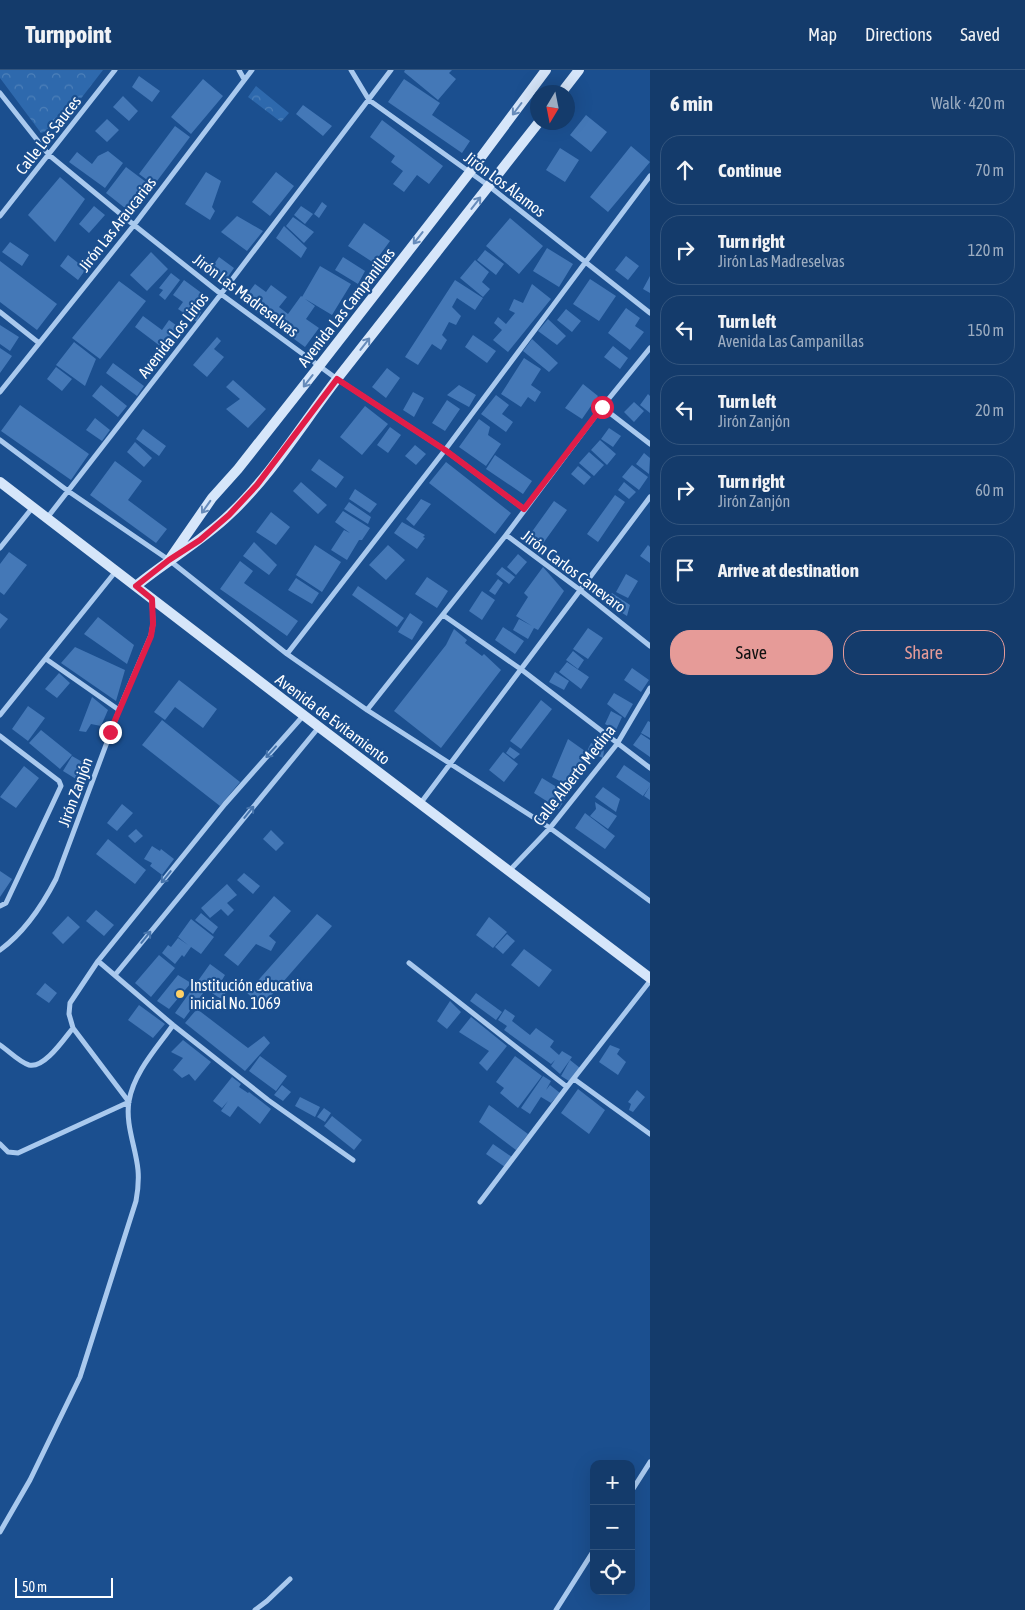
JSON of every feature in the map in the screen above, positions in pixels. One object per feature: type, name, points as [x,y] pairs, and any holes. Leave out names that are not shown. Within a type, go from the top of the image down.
[{"type":"street","name":"Calle Los Sauces","points":[[0,216],[115,70]]},
{"type":"street","points":[[239,70],[244,80]]},
{"type":"street","name":"Jirón Las Araucarias","points":[[0,392],[134,225],[252,70]]},
{"type":"street","name":"Jirón Los Álamos","points":[[351,70],[369,100],[490,186],[650,313]]},
{"type":"street","name":"Avenida Los Lirios","points":[[46,518],[221,294],[391,70]]},
{"type":"street","name":"Avenida Las Campanillas","points":[[169,560],[212,498],[238,469],[320,365],[470,172],[546,70]]},
{"type":"street","points":[[567,85],[579,70]]},
{"type":"street","name":"Jirón Las Madreselvas","points":[[0,93],[49,155],[134,225],[221,294],[337,379],[445,450],[524,509]]},
{"type":"street","name":"Avenida Las Campanillas","points":[[136,586],[169,560],[200,540],[229,515],[257,485],[337,379],[533,130]]},
{"type":"street","points":[[287,654],[445,450],[650,176]]},
{"type":"street","points":[[0,312],[39,343]]},
{"type":"street","points":[[367,710],[506,535],[602,407],[650,348]]},
{"type":"street","points":[[602,407],[650,444]]},
{"type":"street","points":[[0,440],[68,491],[169,560],[287,654],[367,710],[550,828],[650,902]]},
{"type":"street","name":"Avenida de Evitamiento","points":[[0,482],[650,980]]},
{"type":"street","points":[[420,804],[650,497]]},
{"type":"street","points":[[0,548],[33,507]]},
{"type":"street","name":"Jirón Carlos Canevaro","points":[[506,535],[580,590],[650,646]]},
{"type":"street","points":[[0,715],[116,571]]},
{"type":"street","name":"Jirón Zanjón","points":[[0,950],[24,929],[52,886],[119,710],[151,636],[153,624],[152,599]]},
{"type":"street","points":[[443,615],[522,670],[650,768]]},
{"type":"street","points":[[46,659],[119,710]]},
{"type":"street","name":"Calle Alberto Medina","points":[[509,872],[550,828],[617,744],[650,688]]},
{"type":"street","points":[[128,1102],[73,1028],[69,1014],[70,1002],[98,960],[226,804],[303,716]]},
{"type":"street","points":[[116,975],[318,727]]},
{"type":"street","points":[[0,736],[59,782],[61,786],[6,903],[0,906]]},
{"type":"street","points":[[98,960],[173,1025],[268,1100],[353,1160]]},
{"type":"street","points":[[409,963],[566,1087]]},
{"type":"street","points":[[480,1202],[566,1087],[650,980]]},
{"type":"street","points":[[0,1532],[30,1480],[80,1377],[136,1201],[139,1183],[138,1169],[129,1119],[128,1102],[138,1074],[173,1025]]},
{"type":"street","points":[[0,1045],[28,1064],[36,1066],[44,1062],[73,1028]]},
{"type":"street","points":[[574,1079],[650,1134]]},
{"type":"street","points":[[0,1144],[8,1152],[18,1154],[128,1102]]},
{"type":"street","points":[[635,1486],[650,1462]]},
{"type":"street","points":[[556,1610],[590,1556]]},
{"type":"street","points":[[255,1610],[290,1579]]},
{"type":"street","points":[[265,1610],[267,1601]]},
{"type":"green space","points":[[0,70],[103,70],[59,127],[41,133],[0,78]]},
{"type":"green space","points":[[256,86],[289,113],[281,122],[248,97]]},
{"type":"building","points":[[405,70],[452,70],[449,73],[456,79],[438,100],[404,72]]},
{"type":"building","points":[[139,76],[160,91],[152,102],[132,87]]},
{"type":"building","points":[[203,79],[223,96],[191,134],[171,117]]},
{"type":"building","points":[[404,79],[440,103],[432,115],[470,141],[462,153],[388,102]]},
{"type":"building","points":[[123,96],[138,111],[129,121],[113,107]]},
{"type":"building","points":[[303,105],[332,126],[323,136],[296,114]]},
{"type":"building","points":[[586,115],[607,132],[591,152],[570,135]]},
{"type":"building","points":[[107,119],[119,130],[107,142],[95,131]]},
{"type":"building","points":[[382,120],[443,166],[429,184],[417,175],[404,192],[393,184],[403,171],[391,162],[395,156],[370,137]]},
{"type":"building","points":[[175,126],[190,137],[154,185],[139,174]]},
{"type":"building","points":[[631,146],[650,162],[608,212],[590,197]]},
{"type":"building","points":[[560,148],[579,160],[565,182],[546,170]]},
{"type":"building","points":[[108,151],[123,163],[105,188],[69,162],[77,152],[92,164],[98,156]]},
{"type":"building","points":[[126,167],[150,185],[130,212],[106,193]]},
{"type":"building","points":[[206,172],[221,181],[212,207],[215,211],[210,220],[185,204]]},
{"type":"building","points":[[276,172],[294,186],[270,216],[252,202]]},
{"type":"building","points":[[60,177],[85,199],[55,242],[28,215]]},
{"type":"building","points":[[322,202],[327,206],[319,218],[314,214]]},
{"type":"building","points":[[94,206],[105,215],[89,233],[79,224]]},
{"type":"building","points":[[301,206],[313,214],[305,224],[294,215]]},
{"type":"building","points":[[237,216],[263,231],[247,251],[221,232]]},
{"type":"building","points":[[293,217],[314,232],[304,243],[286,226]]},
{"type":"building","points":[[510,218],[543,246],[519,274],[486,246]]},
{"type":"building","points":[[364,223],[390,241],[374,263],[348,246]]},
{"type":"building","points":[[284,226],[307,248],[301,258],[276,238]]},
{"type":"building","points":[[10,242],[29,255],[22,266],[2,252]]},
{"type":"building","points":[[547,248],[573,264],[559,287],[533,271]]},
{"type":"building","points":[[485,250],[504,264],[496,275],[477,260]]},
{"type":"building","points":[[151,252],[168,269],[147,291],[130,275]]},
{"type":"building","points":[[68,255],[86,269],[78,280],[60,266]]},
{"type":"building","points":[[626,256],[639,266],[628,280],[615,270]]},
{"type":"building","points":[[219,257],[234,268],[223,284],[207,274]]},
{"type":"building","points":[[343,257],[365,271],[358,284],[335,270]]},
{"type":"building","points":[[475,260],[489,272],[482,282],[490,289],[483,297],[460,278]]},
{"type":"building","points":[[0,261],[57,304],[37,330],[0,302]]},
{"type":"building","points":[[320,266],[351,284],[332,315],[302,297]]},
{"type":"building","points":[[171,273],[180,280],[165,300],[159,295],[163,290],[159,288]]},
{"type":"building","points":[[650,276],[650,293],[643,289]]},
{"type":"building","points":[[590,279],[616,296],[599,321],[573,304]]},
{"type":"building","points":[[184,280],[207,297],[197,322],[178,309],[183,302],[173,295]]},
{"type":"building","points":[[455,280],[483,298],[475,310],[457,298],[452,307],[461,316],[456,325],[449,322],[442,335],[447,340],[441,350],[432,344],[418,365],[405,357]]},
{"type":"building","points":[[119,281],[146,301],[100,359],[72,338]]},
{"type":"building","points":[[255,284],[266,292],[271,285],[287,297],[279,307],[288,314],[301,296],[315,306],[306,319],[319,328],[305,347],[242,301]]},
{"type":"building","points":[[532,284],[551,299],[508,352],[493,340],[502,330],[494,323],[498,317],[506,324],[515,313],[509,310],[514,299],[523,303]]},
{"type":"building","points":[[626,308],[640,318],[635,326],[644,332],[630,350],[608,333]]},
{"type":"building","points":[[566,309],[581,321],[572,332],[557,320]]},
{"type":"building","points":[[143,316],[162,330],[169,320],[184,331],[168,352],[135,327]]},
{"type":"building","points":[[548,319],[566,336],[557,345],[538,331]]},
{"type":"building","points":[[0,325],[19,337],[10,351],[0,344]]},
{"type":"building","points":[[473,335],[496,351],[487,363],[465,347]]},
{"type":"building","points":[[217,337],[221,341],[214,349],[224,357],[207,377],[193,365]]},
{"type":"building","points":[[532,339],[558,363],[549,372],[523,351]]},
{"type":"building","points":[[74,342],[96,359],[85,386],[56,365]]},
{"type":"building","points":[[613,346],[628,358],[620,369],[604,357]]},
{"type":"building","points":[[0,348],[12,356],[0,373]]},
{"type":"building","points":[[151,356],[160,363],[153,373],[144,366]]},
{"type":"building","points":[[524,358],[541,369],[531,385],[541,392],[535,402],[528,397],[521,407],[501,394]]},
{"type":"building","points":[[113,363],[144,386],[137,396],[106,373]]},
{"type":"building","points":[[56,367],[72,379],[62,391],[47,379]]},
{"type":"building","points":[[387,368],[400,378],[386,398],[372,387]]},
{"type":"building","points":[[233,380],[266,409],[248,428],[226,409],[240,399],[226,387]]},
{"type":"building","points":[[583,384],[598,396],[582,419],[565,408]]},
{"type":"building","points":[[101,385],[127,406],[118,417],[92,396]]},
{"type":"building","points":[[459,385],[476,395],[469,407],[447,395]]},
{"type":"building","points":[[413,392],[424,398],[414,417],[403,410]]},
{"type":"building","points":[[648,394],[650,396],[650,413],[640,405]]},
{"type":"building","points":[[496,395],[509,405],[502,414],[513,422],[506,432],[481,414]]},
{"type":"building","points":[[447,400],[460,409],[445,431],[432,423]]},
{"type":"building","points":[[634,402],[644,411],[634,422],[624,412]]},
{"type":"building","points":[[20,405],[89,454],[71,480],[1,431]]},
{"type":"building","points":[[365,406],[388,424],[362,455],[340,437]]},
{"type":"building","points":[[95,418],[110,430],[102,441],[86,430]]},
{"type":"building","points":[[479,419],[490,427],[488,435],[501,444],[486,466],[459,447]]},
{"type":"building","points":[[390,427],[401,435],[388,453],[377,445]]},
{"type":"building","points":[[609,428],[621,436],[613,447],[601,439]]},
{"type":"building","points":[[143,429],[166,446],[159,456],[136,439]]},
{"type":"building","points":[[600,440],[616,454],[607,465],[591,450]]},
{"type":"building","points":[[135,442],[152,458],[144,467],[127,452]]},
{"type":"building","points":[[415,445],[426,454],[416,465],[405,456]]},
{"type":"building","points":[[589,452],[604,465],[594,476],[579,463]]},
{"type":"building","points":[[644,453],[650,458],[649,474],[636,464]]},
{"type":"building","points":[[495,455],[532,481],[523,494],[486,469]]},
{"type":"building","points":[[319,459],[344,477],[336,488],[311,470]]},
{"type":"building","points":[[115,461],[142,481],[128,500],[167,529],[156,543],[90,495]]},
{"type":"building","points":[[446,462],[511,513],[495,534],[429,483]]},
{"type":"building","points":[[632,465],[648,477],[639,490],[622,477]]},
{"type":"building","points":[[578,466],[591,477],[584,485],[571,474]]},
{"type":"building","points":[[301,482],[327,505],[318,514],[293,491]]},
{"type":"building","points":[[624,482],[636,492],[629,499],[618,490]]},
{"type":"building","points":[[355,489],[377,504],[370,513],[349,499]]},
{"type":"building","points":[[615,495],[625,502],[598,542],[587,534]]},
{"type":"building","points":[[421,499],[431,504],[414,526],[406,519]]},
{"type":"building","points":[[554,501],[567,510],[539,549],[526,540]]},
{"type":"building","points":[[349,502],[371,517],[368,524],[344,509]]},
{"type":"building","points":[[343,511],[370,528],[362,540],[359,540],[347,560],[331,550],[344,530],[350,533],[335,522]]},
{"type":"building","points":[[271,512],[290,527],[276,545],[256,532]]},
{"type":"building","points":[[402,522],[425,535],[417,549],[394,533]]},
{"type":"building","points":[[254,542],[277,565],[269,575],[243,556]]},
{"type":"building","points":[[315,545],[341,562],[322,592],[296,575]]},
{"type":"building","points":[[388,545],[405,560],[386,580],[369,565]]},
{"type":"building","points":[[648,545],[650,547],[650,563],[640,556]]},
{"type":"building","points":[[9,552],[27,565],[4,595],[0,592],[0,564]]},
{"type":"building","points":[[518,554],[527,562],[516,575],[507,567]]},
{"type":"building","points":[[240,561],[253,571],[244,583],[298,621],[287,636],[220,589]]},
{"type":"building","points":[[502,567],[515,577],[509,584],[496,574]]},
{"type":"building","points":[[543,567],[564,591],[538,630],[534,628],[528,639],[513,630],[519,619],[532,626],[516,616],[528,597],[524,593]]},
{"type":"building","points":[[626,574],[638,581],[628,598],[616,592]]},
{"type":"building","points":[[427,577],[448,591],[437,608],[415,594]]},
{"type":"building","points":[[296,578],[319,593],[312,604],[288,590]]},
{"type":"building","points":[[498,579],[503,583],[495,595],[489,591]]},
{"type":"building","points":[[358,586],[404,618],[397,627],[352,595]]},
{"type":"building","points":[[482,591],[495,600],[482,620],[469,611]]},
{"type":"building","points":[[612,593],[630,605],[627,616],[605,602]]},
{"type":"building","points":[[0,613],[8,619],[0,629]]},
{"type":"building","points":[[410,613],[423,622],[412,640],[398,632]]},
{"type":"building","points":[[98,617],[134,645],[127,664],[84,634]]},
{"type":"building","points":[[503,627],[524,641],[515,654],[495,640]]},
{"type":"building","points":[[588,628],[603,638],[588,659],[573,649]]},
{"type":"building","points":[[454,629],[467,640],[465,643],[482,656],[484,654],[501,670],[441,748],[394,711],[446,645]]},
{"type":"building","points":[[75,647],[125,670],[116,701],[61,663]]},
{"type":"building","points":[[573,651],[584,660],[578,669],[566,660]]},
{"type":"building","points":[[567,662],[589,677],[581,689],[559,672]]},
{"type":"building","points":[[632,668],[649,680],[641,692],[624,680]]},
{"type":"building","points":[[555,672],[569,681],[564,690],[549,682]]},
{"type":"building","points":[[59,673],[70,683],[57,698],[45,689]]},
{"type":"building","points":[[179,680],[217,709],[203,728],[175,707],[165,720],[154,712]]},
{"type":"building","points":[[614,693],[633,704],[625,718],[607,704]]},
{"type":"building","points":[[92,697],[108,710],[101,726],[91,724],[86,732],[79,731]]},
{"type":"building","points":[[541,700],[552,709],[521,749],[510,741]]},
{"type":"building","points":[[28,706],[45,718],[28,741],[12,729]]},
{"type":"building","points":[[611,711],[622,717],[616,730],[605,724]]},
{"type":"building","points":[[162,720],[240,782],[220,806],[142,745]]},
{"type":"building","points":[[648,721],[650,722],[650,738],[641,733]]},
{"type":"building","points":[[41,730],[72,755],[60,769],[29,743]]},
{"type":"building","points":[[641,734],[650,740],[650,757],[633,745]]},
{"type":"building","points":[[568,739],[592,756],[573,788],[552,777]]},
{"type":"building","points":[[591,743],[604,750],[603,758],[587,751]]},
{"type":"building","points":[[510,747],[520,754],[514,759],[506,753]]},
{"type":"building","points":[[503,752],[518,764],[504,782],[489,770]]},
{"type":"building","points":[[72,756],[86,764],[76,779],[63,771]]},
{"type":"building","points":[[624,765],[650,783],[643,796],[616,777]]},
{"type":"building","points":[[24,766],[39,778],[16,808],[0,797]]},
{"type":"building","points":[[542,778],[568,794],[559,809],[534,793]]},
{"type":"building","points":[[650,786],[650,800],[644,796]]},
{"type":"building","points":[[603,787],[620,799],[616,812],[595,797]]},
{"type":"building","points":[[595,802],[617,816],[608,829],[590,816],[596,809]]},
{"type":"building","points":[[122,804],[133,813],[117,831],[107,823]]},
{"type":"building","points":[[585,813],[615,836],[605,849],[575,828]]},
{"type":"building","points":[[136,829],[143,836],[135,843],[128,836]]},
{"type":"building","points":[[271,830],[284,843],[276,851],[263,839]]},
{"type":"building","points":[[108,839],[146,870],[135,884],[96,854]]},
{"type":"building","points":[[152,846],[160,851],[161,849],[174,859],[162,875],[150,866],[152,863],[144,859]]},
{"type":"building","points":[[0,871],[12,879],[0,897]]},
{"type":"building","points":[[244,873],[260,886],[253,894],[237,880]]},
{"type":"building","points":[[227,884],[237,895],[227,903],[234,910],[228,916],[221,909],[210,918],[201,908]]},
{"type":"building","points":[[274,896],[291,911],[269,936],[276,942],[271,951],[256,944],[238,966],[224,955]]},
{"type":"building","points":[[96,910],[114,925],[104,936],[86,921]]},
{"type":"building","points":[[201,913],[218,927],[213,934],[195,920]]},
{"type":"building","points":[[317,914],[332,926],[262,1006],[247,993]]},
{"type":"building","points":[[68,916],[80,927],[63,944],[52,933]]},
{"type":"building","points":[[489,917],[507,932],[493,948],[476,935]]},
{"type":"building","points":[[191,919],[214,937],[201,954],[191,947],[184,957],[182,955],[175,964],[162,953],[168,945],[171,947],[178,938],[188,945],[178,937]]},
{"type":"building","points":[[507,934],[515,941],[503,954],[495,947]]},
{"type":"building","points":[[524,949],[552,970],[539,987],[511,965]]},
{"type":"building","points":[[159,955],[175,968],[151,997],[135,983]]},
{"type":"building","points":[[210,964],[225,975],[219,985],[227,991],[221,999],[206,989],[184,1019],[175,1013]]},
{"type":"building","points":[[178,975],[191,983],[169,1009],[157,1001]]},
{"type":"building","points":[[45,983],[57,993],[49,1003],[36,994]]},
{"type":"building","points":[[476,993],[502,1012],[496,1020],[470,1001]]},
{"type":"building","points":[[450,1001],[461,1012],[447,1029],[437,1021]]},
{"type":"building","points":[[139,1005],[165,1024],[153,1038],[128,1020]]},
{"type":"building","points":[[197,1009],[248,1048],[264,1036],[270,1043],[245,1071],[185,1023]]},
{"type":"building","points":[[505,1009],[515,1016],[512,1021],[530,1035],[536,1028],[554,1041],[550,1047],[559,1055],[562,1051],[572,1057],[560,1074],[551,1066],[555,1060],[551,1064],[504,1030],[507,1026],[498,1020]]},
{"type":"building","points":[[471,1017],[507,1046],[487,1071],[479,1063],[489,1051],[459,1032]]},
{"type":"building","points":[[183,1040],[211,1062],[195,1081],[189,1074],[182,1078],[173,1070],[183,1058],[171,1052]]},
{"type":"building","points":[[610,1045],[620,1049],[617,1054],[626,1062],[618,1075],[599,1062]]},
{"type":"building","points":[[260,1056],[287,1076],[276,1091],[249,1071]]},
{"type":"building","points":[[515,1056],[542,1076],[518,1108],[500,1093],[504,1088],[496,1082]]},
{"type":"building","points":[[570,1060],[580,1068],[569,1081],[561,1076]]},
{"type":"building","points":[[543,1076],[551,1081],[546,1090],[550,1085],[560,1093],[551,1103],[541,1097],[530,1114],[521,1108]]},
{"type":"building","points":[[232,1077],[241,1084],[239,1087],[249,1092],[271,1109],[260,1124],[238,1106],[230,1117],[221,1111],[228,1101],[222,1108],[213,1101]]},
{"type":"building","points":[[282,1085],[291,1092],[283,1101],[274,1095]]},
{"type":"building","points":[[578,1089],[605,1110],[589,1134],[561,1113]]},
{"type":"building","points":[[637,1090],[645,1097],[633,1112],[629,1110],[631,1104],[628,1102]]},
{"type":"building","points":[[300,1097],[320,1107],[315,1117],[295,1106]]},
{"type":"building","points":[[489,1105],[528,1134],[516,1150],[479,1122]]},
{"type":"building","points":[[324,1108],[331,1113],[325,1122],[317,1117]]},
{"type":"building","points":[[332,1116],[362,1140],[354,1150],[324,1126]]},
{"type":"building","points":[[493,1144],[512,1157],[505,1167],[486,1154]]},
{"type":"place","name":"Institución educativa inicial No. 1069","points":[[180,994]]},
{"type":"route","points":[[110,732],[151,636],[153,624],[152,599],[136,586],[169,560],[200,540],[229,515],[257,485],[337,379],[445,450],[524,509],[602,407]]}]
